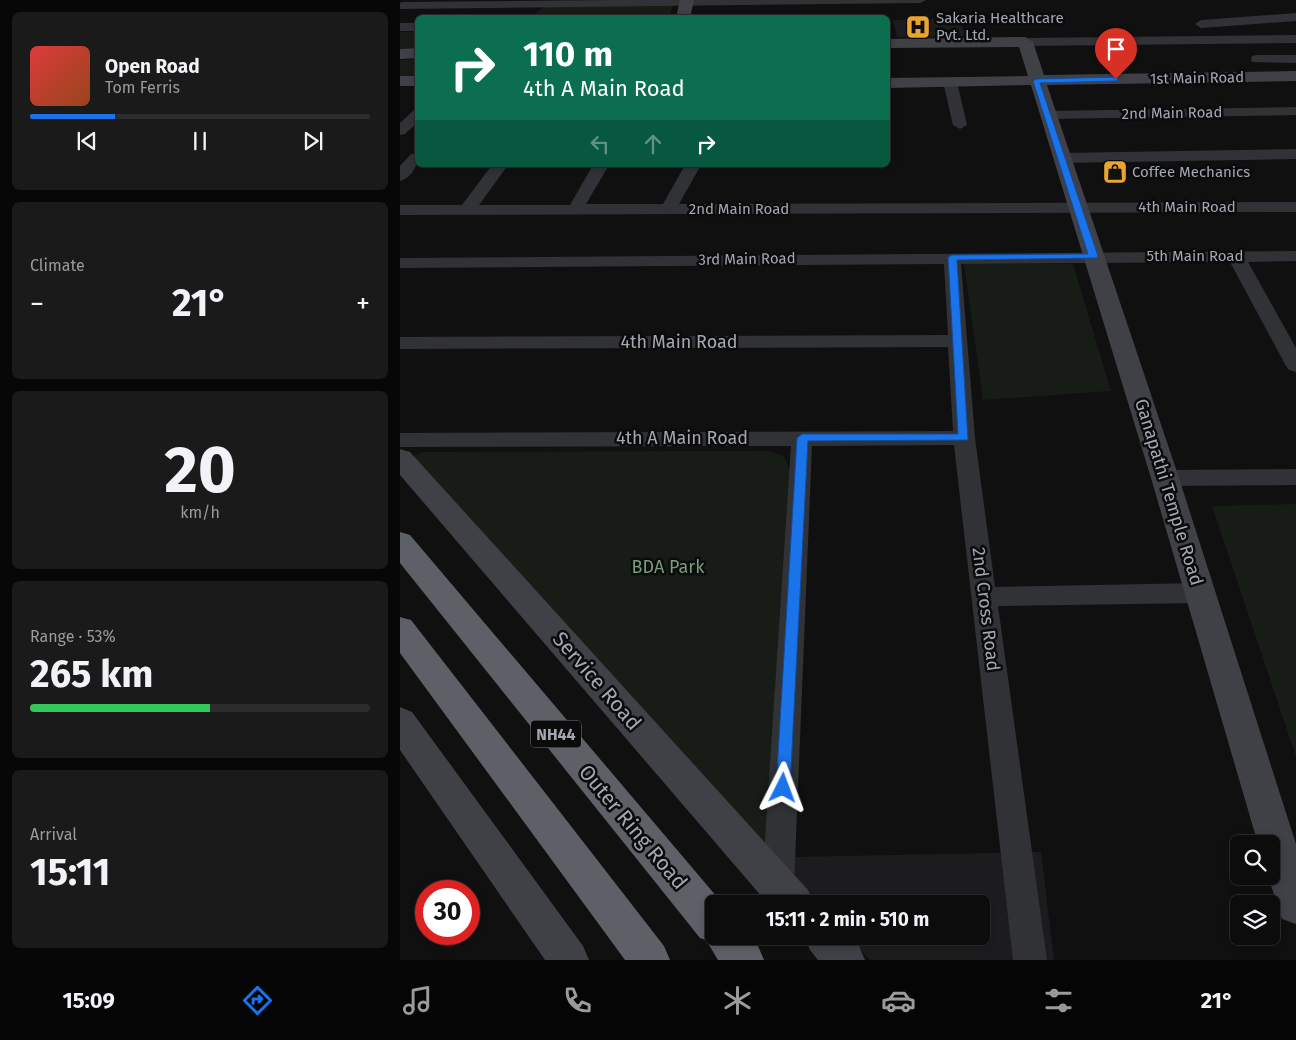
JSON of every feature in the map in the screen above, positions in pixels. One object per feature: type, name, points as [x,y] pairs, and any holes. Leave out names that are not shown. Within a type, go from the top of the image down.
[{"type":"highway","name":"Outer Ring Road","points":[[400,543],[705,913]]},
{"type":"highway","points":[[400,629],[650,960]]},
{"type":"highway","points":[[732,945],[744,960]]},
{"type":"street","points":[[404,4],[920,0]]},
{"type":"street","points":[[685,15],[687,1]]},
{"type":"street","points":[[1201,24],[1296,17]]},
{"type":"street","points":[[400,27],[415,27]]},
{"type":"street","points":[[890,43],[1296,39]]},
{"type":"street","name":"Ganapathi Temple Road","points":[[1025,42],[1165,478],[1296,905]]},
{"type":"street","points":[[400,54],[415,53]]},
{"type":"street","points":[[1257,60],[1296,59]]},
{"type":"street","name":"1st Main Road","points":[[890,83],[1296,76]]},
{"type":"street","points":[[400,81],[415,81]]},
{"type":"street","points":[[950,82],[960,125]]},
{"type":"street","name":"2nd Main Road","points":[[1047,115],[1296,112]]},
{"type":"street","points":[[400,132],[415,117]]},
{"type":"street","points":[[1061,158],[1296,154]]},
{"type":"street","points":[[400,176],[415,158]]},
{"type":"street","points":[[466,210],[498,167]]},
{"type":"street","points":[[575,210],[600,167]]},
{"type":"street","points":[[668,209],[692,167]]},
{"type":"street","name":"4th Main Road","points":[[1077,208],[1296,207]]},
{"type":"street","name":"2nd Main Road","points":[[400,210],[1077,208]]},
{"type":"street","name":"5th Main Road","points":[[1093,256],[1296,256]]},
{"type":"street","name":"3rd Main Road","points":[[400,263],[1093,256]]},
{"type":"street","points":[[1236,256],[1296,366]]},
{"type":"street","name":"2nd Cross Road","points":[[952,257],[964,438],[1030,960]]},
{"type":"street","name":"4th Main Road","points":[[400,343],[958,341]]},
{"type":"street","points":[[786,894],[802,438]]},
{"type":"street","name":"4th A Main Road","points":[[400,440],[964,438]]},
{"type":"street","name":"Service Road","points":[[400,458],[786,894]]},
{"type":"street","points":[[1165,478],[1296,477]]},
{"type":"street","points":[[984,597],[1200,593]]},
{"type":"street","points":[[400,722],[569,960]]},
{"type":"street","points":[[832,945],[845,960]]},
{"type":"shaded area","points":[[959,18],[966,36],[897,37],[893,20]]},
{"type":"shaded area","points":[[1041,852],[1054,960],[870,960],[856,945],[990,945],[990,895],[807,895],[794,882],[793,857]]},
{"type":"green space","points":[[673,5],[670,15],[534,15],[545,6]]},
{"type":"green space","points":[[400,32],[415,32],[415,48],[400,49]]},
{"type":"green space","points":[[415,59],[415,80],[400,80],[400,60]]},
{"type":"green space","points":[[964,264],[1073,264],[1111,391],[983,400]]},
{"type":"green space","name":"BDA Park","points":[[768,451],[784,456],[790,471],[769,851],[415,463],[414,455],[425,452]]},
{"type":"green space","points":[[1296,504],[1296,757],[1212,506]]},
{"type":"place","name":"Sakaria Healthcare Pvt. Ltd.","points":[[918,27]]},
{"type":"place","name":"Coffee Mechanics","points":[[1115,172]]},
{"type":"route","points":[[783,788],[802,438],[964,438],[952,257],[1093,256],[1036,81],[1116,79]]}]
